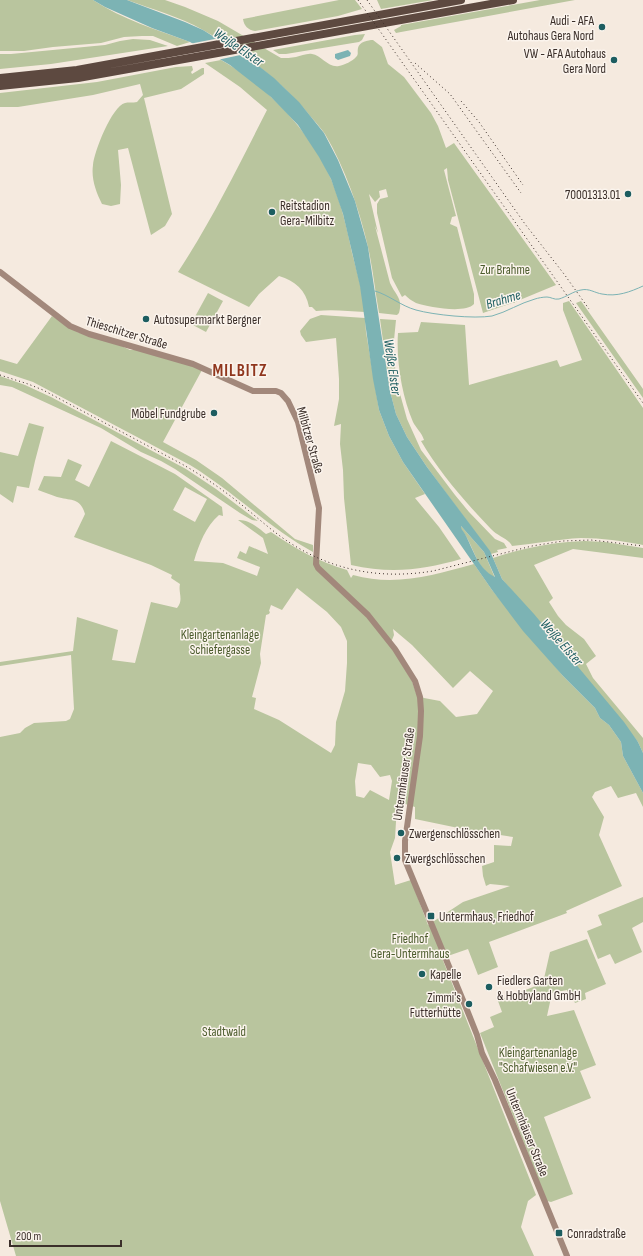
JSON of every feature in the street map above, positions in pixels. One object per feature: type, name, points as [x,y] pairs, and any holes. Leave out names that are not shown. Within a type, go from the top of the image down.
[{"type":"highway","points":[[0,78],[77,70],[461,0]]},
{"type":"highway","points":[[0,86],[78,78],[512,0]]},
{"type":"main road","name":"Thieschitzer Straße","points":[[0,272],[70,326],[90,334],[171,357]]},
{"type":"main road","name":"Milbitzer Straße","points":[[171,357],[215,373],[253,391],[276,391],[281,393],[288,401],[298,422],[319,508],[316,564]]},
{"type":"main road","name":"Untermhäuser Straße","points":[[316,564],[318,568],[368,615],[395,649],[416,685],[420,697],[420,736],[404,841],[405,860],[470,1016],[482,1053],[495,1080],[567,1256]]},
{"type":"green space","points":[[0,0],[93,0],[116,13],[190,42],[177,46],[153,36],[142,36],[124,37],[101,43],[24,51],[0,51]]},
{"type":"green space","name":"Zur Brahme","points":[[127,0],[165,0],[185,7],[218,21],[281,58],[292,58],[312,54],[331,65],[339,66],[348,63],[355,58],[359,46],[362,43],[373,40],[382,47],[388,64],[404,77],[431,113],[438,126],[446,148],[454,143],[556,285],[515,303],[483,313],[448,180],[447,168],[444,170],[456,216],[452,217],[450,224],[457,227],[474,294],[474,304],[463,309],[446,309],[416,303],[405,295],[402,297],[392,278],[377,213],[377,204],[380,199],[388,197],[386,189],[379,191],[380,197],[375,202],[369,194],[378,233],[375,226],[390,283],[398,297],[400,308],[397,315],[379,313],[370,255],[351,189],[339,161],[322,130],[288,91],[248,58],[233,48],[185,21]]},
{"type":"green space","points":[[339,0],[355,0],[362,9],[338,16],[255,31],[250,30],[244,24],[243,19]]},
{"type":"green space","points":[[377,0],[433,0],[381,9]]},
{"type":"green space","points":[[540,0],[575,0],[396,33],[394,30],[401,25]]},
{"type":"green space","points":[[365,34],[359,42],[286,54],[279,54],[273,50],[355,35]]},
{"type":"green space","points":[[133,39],[150,40],[168,46],[51,64],[0,69],[0,54],[105,45]]},
{"type":"green space","name":"Reitstadion Gera-Milbitz","points":[[221,60],[255,83],[285,111],[299,127],[322,161],[335,188],[343,216],[365,312],[334,310],[316,311],[312,307],[309,307],[308,301],[299,287],[279,276],[259,294],[249,307],[178,272],[236,172],[267,110],[240,87],[205,63]]},
{"type":"green space","points":[[192,66],[192,74],[204,68],[204,74],[181,89],[144,98],[172,214],[165,226],[151,235],[128,148],[118,150],[121,185],[120,204],[111,206],[102,204],[93,180],[94,159],[104,130],[120,106],[125,103],[137,102],[143,95],[140,84],[93,95],[18,107],[0,107],[0,93],[97,82],[176,67]]},
{"type":"green space","points":[[208,293],[223,301],[206,332],[191,324]]},
{"type":"green space","points":[[569,301],[643,408],[643,545],[612,540],[581,538],[512,546],[481,519],[453,487],[421,441],[424,440],[423,437],[413,422],[409,412],[399,366],[398,333],[418,332],[421,322],[465,325],[469,385],[557,360],[560,367],[582,360],[563,310],[563,303]]},
{"type":"green space","points":[[581,301],[643,389],[643,398],[576,303]]},
{"type":"green space","points":[[321,315],[365,318],[379,410],[389,436],[403,462],[425,494],[415,498],[439,527],[461,559],[433,566],[407,570],[366,568],[351,565],[340,444],[341,424],[334,426],[339,399],[336,338],[306,342],[300,331],[310,319]]},
{"type":"green space","points":[[52,316],[77,332],[115,343],[130,350],[137,350],[202,370],[163,442],[196,460],[222,478],[295,539],[313,545],[313,552],[281,532],[221,486],[190,465],[33,382],[0,371],[0,359],[17,364]]},
{"type":"green space","points":[[380,319],[396,320],[393,350],[397,383],[407,419],[421,450],[469,512],[495,539],[504,543],[507,548],[497,550],[498,552],[491,554],[427,467],[407,437],[396,414],[390,391]]},
{"type":"green space","points":[[0,376],[51,397],[186,469],[216,489],[258,521],[252,520],[240,513],[175,469],[141,452],[101,428],[12,387],[0,385]]},
{"type":"green space","points":[[29,423],[44,427],[29,488],[17,486],[13,503],[0,494],[0,452],[18,456]]},
{"type":"green space","name":"Stadtwald","points":[[111,441],[175,474],[222,507],[223,516],[219,515],[210,524],[194,561],[223,563],[257,576],[260,567],[237,558],[240,551],[246,554],[249,546],[268,554],[263,538],[238,520],[249,522],[266,534],[271,532],[308,554],[347,570],[351,578],[353,575],[384,580],[399,580],[444,572],[474,564],[492,590],[563,676],[595,708],[600,718],[609,725],[621,742],[623,756],[643,793],[643,807],[636,793],[618,798],[611,786],[595,792],[592,797],[604,817],[599,835],[622,886],[566,911],[567,913],[489,942],[498,967],[478,975],[468,949],[442,958],[536,1195],[528,1201],[521,1227],[534,1256],[16,1256],[0,1201],[0,737],[20,733],[34,723],[66,721],[70,719],[74,709],[71,655],[0,666],[0,662],[73,651],[77,617],[118,630],[112,660],[135,663],[151,602],[177,608],[180,602],[180,584],[171,578],[172,575],[151,565],[74,537],[85,514],[78,502],[57,497],[38,490],[44,476],[61,477],[68,459],[82,465],[75,480],[89,487]],"holes":[[[185,487],[207,499],[195,522],[173,510]],[[297,588],[327,612],[341,627],[347,641],[345,691],[336,722],[335,745],[331,753],[279,720],[254,709],[256,698],[252,697],[261,663],[260,654],[266,615],[269,614],[271,605],[282,610]],[[393,629],[412,645],[453,688],[470,671],[493,691],[477,714],[456,717],[440,701],[424,698],[416,693],[412,681],[390,645],[394,635]],[[358,763],[371,765],[380,777],[390,775],[392,781],[389,800],[370,790],[364,798],[356,796],[355,781]],[[402,803],[415,807],[415,819],[468,830],[513,837],[511,846],[494,845],[494,862],[482,866],[486,886],[490,884],[510,886],[463,902],[428,925],[411,880],[395,885],[390,852],[395,838],[397,805]]]},
{"type":"green space","points":[[461,526],[484,552],[495,578],[478,562],[469,541],[461,529]]},
{"type":"green space","points":[[585,541],[605,542],[643,548],[643,558],[573,549],[534,565],[553,598],[549,602],[558,616],[566,625],[584,639],[596,656],[586,664],[593,678],[643,738],[643,753],[638,742],[502,579],[493,558],[539,546]]},
{"type":"green space","points":[[643,897],[643,922],[632,928],[642,952],[615,964],[610,954],[598,959],[587,931],[602,925],[598,915]]},
{"type":"green space","name":"Kleingartenanlage \"Schafwiesen e.V.\"","points":[[587,939],[606,984],[585,993],[586,999],[575,1003],[573,999],[570,1000],[567,990],[552,993],[547,1016],[574,1010],[596,1065],[580,1071],[591,1098],[544,1117],[573,1194],[551,1202],[547,1201],[480,1033],[494,1027],[490,1017],[502,1012],[498,1001],[543,983],[550,952]]},
{"type":"water","points":[[93,0],[127,0],[203,30],[251,60],[274,78],[299,102],[324,133],[338,160],[355,201],[368,247],[390,391],[396,414],[407,437],[427,467],[490,551],[502,579],[534,614],[624,722],[638,742],[643,753],[643,793],[623,756],[621,742],[609,725],[600,718],[595,708],[563,676],[523,631],[492,590],[403,462],[389,436],[379,410],[373,379],[360,286],[343,214],[331,179],[319,157],[298,125],[271,97],[230,65],[190,42],[152,28]],"holes":[[[461,526],[484,552],[495,577],[480,564]]]},
{"type":"water","points":[[348,50],[351,53],[350,56],[338,60],[335,58],[335,54]]},
{"type":"pier","points":[[220,38],[245,54],[217,60],[189,44]]},
{"type":"waterway","name":"Brahme","points":[[375,291],[405,306],[424,312],[465,317],[484,317],[492,316],[539,298],[547,297],[559,299],[581,290],[613,295],[628,292],[643,286]]},
{"type":"railway","points":[[358,0],[643,403]]},
{"type":"railway","points":[[367,0],[525,224],[589,309]]},
{"type":"railway","points":[[415,63],[450,94],[521,193]]},
{"type":"railway","points":[[461,101],[479,122],[523,185]]},
{"type":"railway","points":[[0,375],[43,390],[180,463],[227,493],[287,541],[311,555],[345,567],[379,573],[415,573],[433,571],[532,546],[563,541],[591,540],[643,546]]},
{"type":"place","name":"Audi - AFA Autohaus Gera Nord","points":[[602,27]]},
{"type":"place","name":"VW - AFA Autohaus Gera Nord","points":[[614,60]]},
{"type":"place","name":"70001313.01","points":[[628,194]]},
{"type":"place","name":"Reitstadion Gera-Milbitz","points":[[272,212]]},
{"type":"place","name":"Autosupermarkt Bergner","points":[[146,319]]},
{"type":"place","name":"Möbel Fundgrube","points":[[214,413]]},
{"type":"place","name":"Zwergenschlösschen","points":[[401,833]]},
{"type":"place","name":"Zwergschlösschen","points":[[397,858]]},
{"type":"place","name":"Untermhaus, Friedhof","points":[[431,916]]},
{"type":"place","name":"Kapelle","points":[[422,974]]},
{"type":"place","name":"Fiedlers Garten & Hobbyland GmbH","points":[[489,987]]},
{"type":"place","name":"Zimmi's Futterhütte","points":[[469,1004]]},
{"type":"place","name":"Conradstraße","points":[[559,1233]]},
{"type":"district","name":"MILBITZ","points":[[240,370]]},
{"type":"water label","name":"Weiße Elster","points":[[239,47]]},
{"type":"water label","name":"Weiße Elster","points":[[393,367]]},
{"type":"water label","name":"Weiße Elster","points":[[562,642]]},
{"type":"park label","name":"Kleingartenanlage Schiefergasse","points":[[220,642]]},
{"type":"park label","name":"Friedhof Gera-Untermhaus","points":[[410,946]]}]
